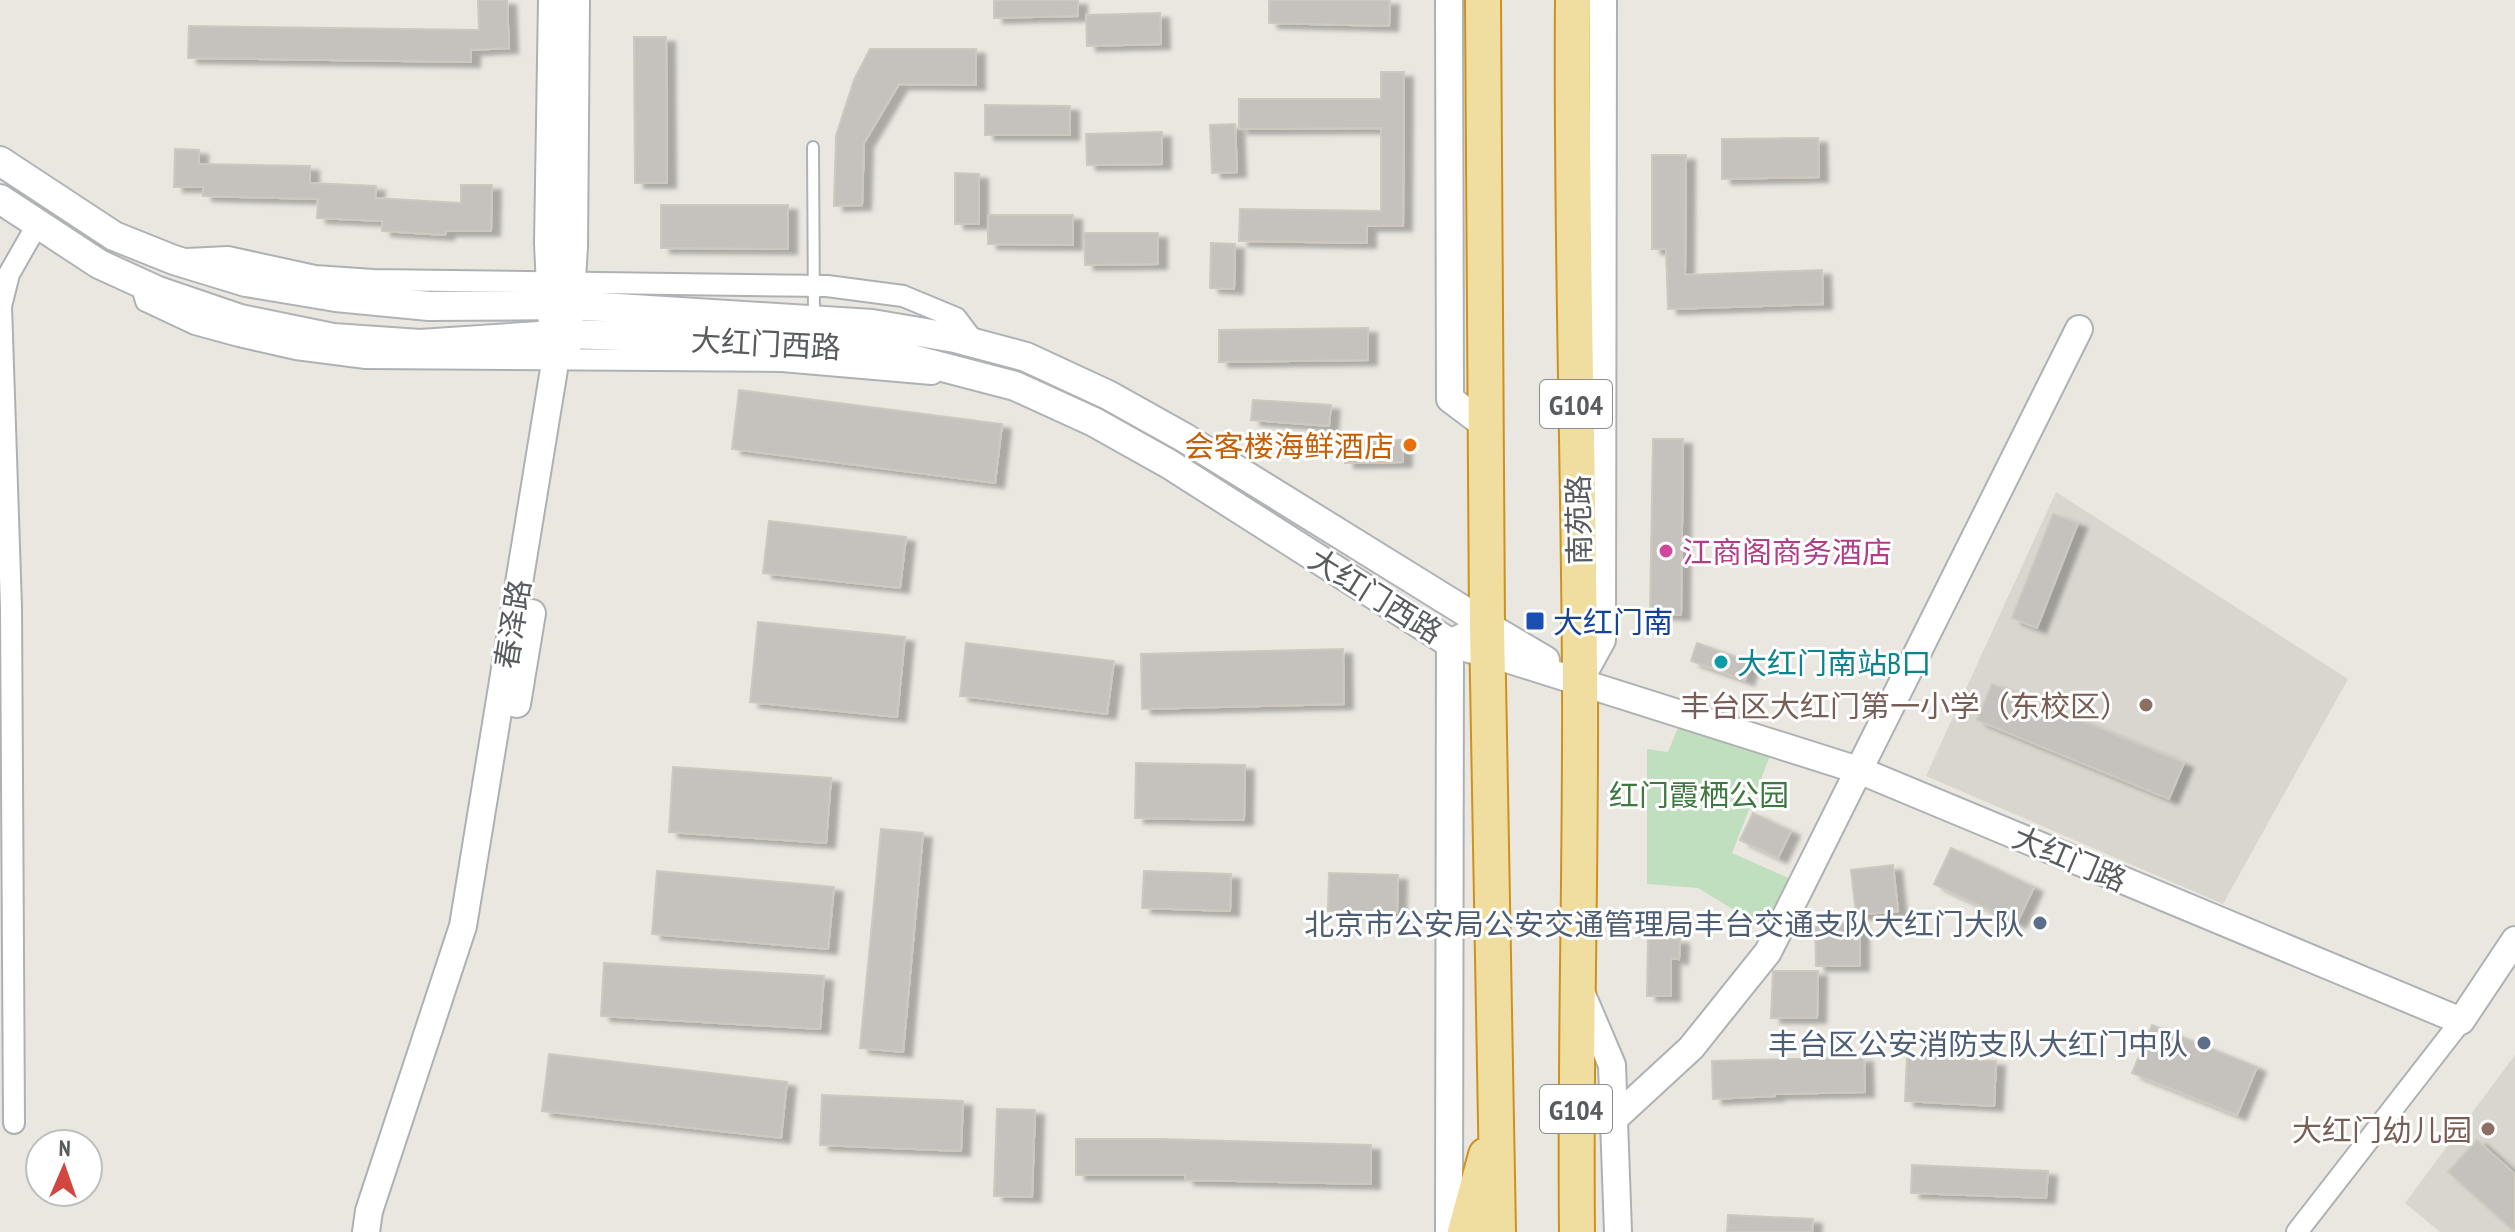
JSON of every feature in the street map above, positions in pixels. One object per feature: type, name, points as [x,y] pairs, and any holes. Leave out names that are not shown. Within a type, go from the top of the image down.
[{"type":"highway","name":"G104","points":[[1483,0],[1488,639],[1498,1232]]},
{"type":"highway","name":"南苑路","points":[[1573,0],[1580,680],[1579,987],[1575,1064],[1577,1232]]},
{"type":"highway","points":[[1465,1232],[1497,1112]]},
{"type":"main road","name":"大红门西路","points":[[0,161],[114,236],[174,260],[246,282],[336,297],[429,306],[561,294],[872,324],[975,343],[1026,357],[1108,395],[1185,438],[1488,639]]},
{"type":"main road","name":"大红门西路","points":[[0,199],[99,264],[141,283],[319,344],[364,349],[420,344],[804,343],[885,352],[1015,386],[1094,422],[1169,464],[1450,643],[1488,639]]},
{"type":"street","name":"春泽路","points":[[552,0],[561,294]]},
{"type":"street","name":"春泽路","points":[[384,1232],[386,1213],[477,929],[526,656],[560,346],[576,0]]},
{"type":"street","points":[[1449,0],[1450,399],[1486,426]]},
{"type":"street","points":[[1572,127],[1603,12]]},
{"type":"street","points":[[1580,680],[1602,640],[1603,12]]},
{"type":"street","points":[[14,1123],[11,607],[1,306],[9,274],[37,225]]},
{"type":"street","points":[[561,294],[813,286],[903,296],[956,318],[975,343]]},
{"type":"street","points":[[1614,1119],[1691,1048],[1768,952],[2079,329]]},
{"type":"street","name":"春泽路","points":[[366,1232],[369,1211],[463,926],[551,384],[560,346]]},
{"type":"street","name":"大红门路","points":[[1488,639],[1580,680],[1861,771],[2461,1021]]},
{"type":"street","points":[[1449,1232],[1450,643]]},
{"type":"street","points":[[2297,1232],[2461,1021],[2515,940]]},
{"type":"street","points":[[1579,987],[1612,1065],[1618,1232]]},
{"type":"lane","points":[[813,147],[814,319]]},
{"type":"shaded area","name":"丰台区大红门第一小学（东校区）","points":[[2056,492],[2348,679],[2223,904],[1926,776]]},
{"type":"shaded area","name":"大红门幼儿园","points":[[2515,1055],[2515,1232],[2440,1232],[2405,1203]]},
{"type":"green space","name":"红门霞栖公园","points":[[1679,725],[1770,756],[1732,853],[1793,880],[1767,930],[1698,888],[1647,884],[1647,749],[1668,752]]},
{"type":"building","points":[[478,0],[507,0],[509,48],[471,50],[471,62],[188,58],[189,26],[479,30]]},
{"type":"building","points":[[994,0],[1078,0],[1078,16],[994,18]]},
{"type":"building","points":[[1269,0],[1390,0],[1389,26],[1269,23]]},
{"type":"building","points":[[1160,13],[1161,44],[1087,46],[1086,15]]},
{"type":"building","points":[[634,37],[666,37],[667,183],[635,183]]},
{"type":"building","points":[[870,49],[976,49],[976,85],[899,84],[864,143],[862,205],[834,206],[836,136],[854,80]]},
{"type":"building","points":[[1381,72],[1404,72],[1403,226],[1367,226],[1367,243],[1239,241],[1240,209],[1381,211],[1381,128],[1239,129],[1239,99],[1381,99]]},
{"type":"building","points":[[985,105],[1070,106],[1070,135],[985,135]]},
{"type":"building","points":[[1235,124],[1237,172],[1212,173],[1210,125]]},
{"type":"building","points":[[1162,132],[1162,164],[1087,165],[1086,134]]},
{"type":"building","points":[[1818,138],[1819,177],[1722,179],[1722,139]]},
{"type":"building","points":[[175,149],[199,150],[199,164],[310,166],[310,183],[376,186],[375,198],[461,203],[461,185],[492,185],[491,231],[446,231],[445,235],[382,231],[382,221],[317,218],[318,199],[203,196],[203,187],[174,187]]},
{"type":"building","points":[[1652,155],[1686,155],[1685,275],[1822,270],[1823,304],[1668,309],[1666,249],[1652,249]]},
{"type":"building","points":[[955,173],[979,174],[979,224],[955,224]]},
{"type":"building","points":[[661,205],[788,205],[788,249],[661,248]]},
{"type":"building","points":[[988,215],[1073,215],[1073,245],[988,244]]},
{"type":"building","points":[[1084,233],[1158,233],[1158,264],[1085,265]]},
{"type":"building","points":[[1211,243],[1235,244],[1234,289],[1210,288]]},
{"type":"building","points":[[1368,328],[1368,360],[1219,362],[1219,330]]},
{"type":"building","points":[[739,390],[1002,424],[995,483],[732,449]]},
{"type":"building","points":[[1253,400],[1331,405],[1329,426],[1251,420]]},
{"type":"building","points":[[1653,439],[1683,439],[1681,615],[1650,614]]},
{"type":"building","points":[[1403,440],[1403,462],[1345,463],[1345,441]]},
{"type":"building","points":[[2053,514],[2078,523],[2037,628],[2012,618]]},
{"type":"building","points":[[769,521],[906,537],[900,588],[763,573]]},
{"type":"building","points":[[758,622],[905,637],[897,717],[750,702]]},
{"type":"building","points":[[966,643],[1114,661],[1107,714],[960,696]]},
{"type":"building","name":"大红门南站B口","points":[[1697,643],[1751,662],[1745,680],[1691,661]]},
{"type":"building","points":[[1343,649],[1344,704],[1142,709],[1141,654]]},
{"type":"building","points":[[1992,684],[2184,763],[2169,799],[1977,720]]},
{"type":"building","points":[[1136,763],[1245,765],[1244,820],[1135,818]]},
{"type":"building","points":[[673,767],[831,778],[826,843],[669,832]]},
{"type":"building","points":[[1753,813],[1791,831],[1778,858],[1740,840]]},
{"type":"building","points":[[881,829],[923,833],[903,1052],[860,1048]]},
{"type":"building","points":[[1951,848],[2034,887],[2017,923],[1934,884]]},
{"type":"building","points":[[1893,865],[1898,911],[1856,915],[1851,870]]},
{"type":"building","points":[[657,871],[834,887],[828,949],[652,934]]},
{"type":"building","points":[[1144,871],[1231,874],[1230,911],[1142,908]]},
{"type":"building","points":[[1329,873],[1398,875],[1397,913],[1328,911]]},
{"type":"building","points":[[1860,923],[1860,966],[1816,966],[1815,924]]},
{"type":"building","points":[[1648,938],[1680,939],[1679,959],[1671,958],[1671,996],[1647,996]]},
{"type":"building","points":[[604,963],[824,976],[820,1029],[601,1016]]},
{"type":"building","points":[[1773,971],[1818,971],[1817,1018],[1771,1018]]},
{"type":"building","points":[[2152,1025],[2257,1067],[2237,1115],[2132,1073]]},
{"type":"building","points":[[549,1054],[787,1082],[781,1138],[542,1111]]},
{"type":"building","points":[[1907,1056],[1996,1061],[1994,1106],[1905,1101]]},
{"type":"building","points":[[1864,1057],[1865,1092],[1713,1099],[1712,1061]]},
{"type":"building","points":[[822,1095],[963,1101],[961,1151],[820,1145]]},
{"type":"building","points":[[997,1109],[1035,1110],[1032,1197],[994,1196]]},
{"type":"building","points":[[1076,1139],[1371,1145],[1371,1184],[1185,1180],[1185,1175],[1076,1175]]},
{"type":"building","points":[[2477,1140],[2515,1174],[2515,1232],[2448,1172]]},
{"type":"building","points":[[1912,1165],[2048,1171],[2046,1198],[1911,1193]]},
{"type":"building","points":[[1728,1215],[1813,1219],[1812,1232],[1727,1232]]},
{"type":"place","name":"会客楼海鲜酒店","points":[[1410,445]]},
{"type":"place","name":"江商阁商务酒店","points":[[1666,551]]},
{"type":"place","name":"大红门南","points":[[1535,621]]},
{"type":"place","name":"大红门南站B口","points":[[1721,662]]},
{"type":"place","name":"丰台区大红门第一小学（东校区）","points":[[2146,705]]},
{"type":"place","name":"北京市公安局公安交通管理局丰台交通支队大红门大队","points":[[2040,923]]},
{"type":"place","name":"丰台区公安消防支队大红门中队","points":[[2204,1043]]},
{"type":"place","name":"大红门幼儿园","points":[[2488,1129]]}]
